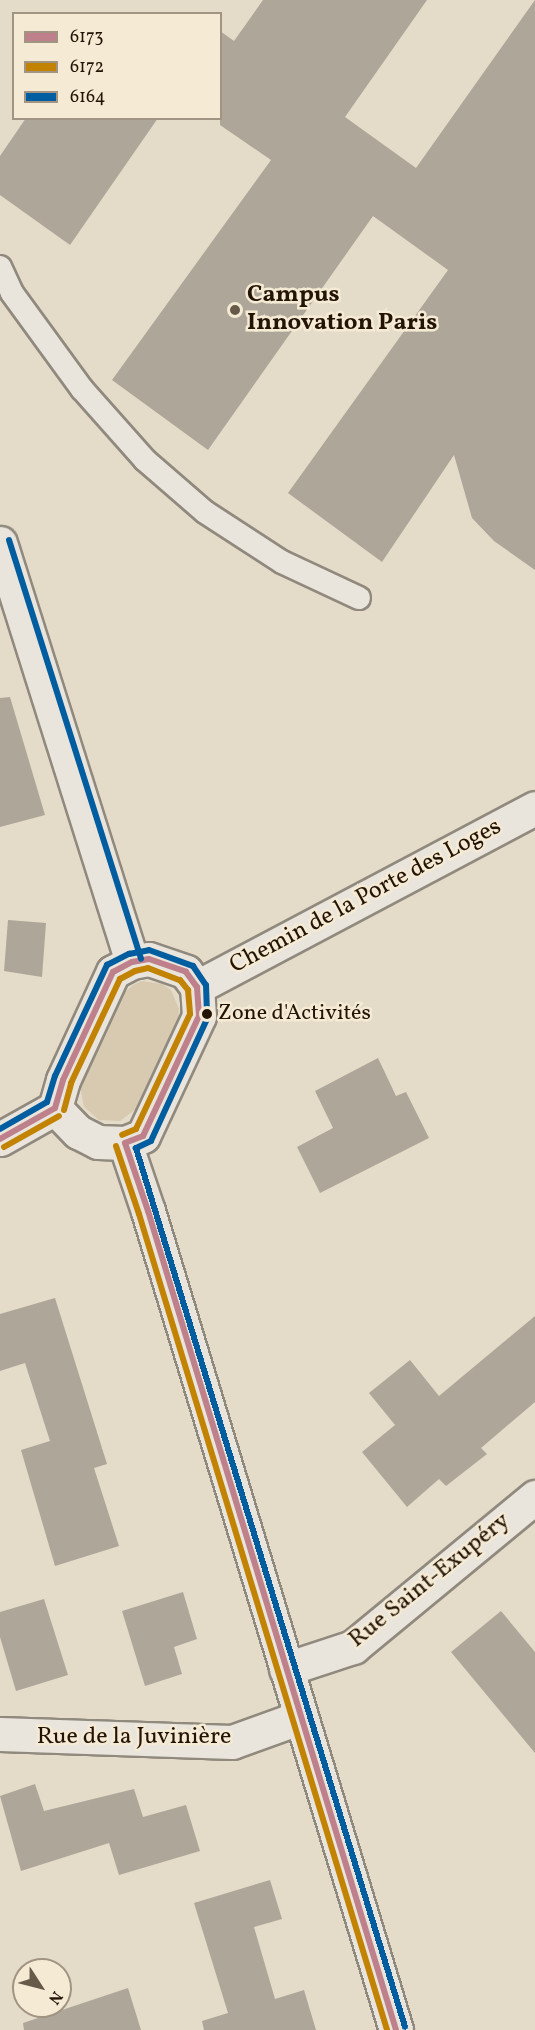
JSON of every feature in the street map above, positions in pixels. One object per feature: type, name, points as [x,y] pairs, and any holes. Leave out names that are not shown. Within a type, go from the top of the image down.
[{"type":"street","points":[[0,543],[132,962]]},
{"type":"street","name":"Chemin de la Porte des Loges","points":[[197,987],[535,808]]},
{"type":"street","points":[[0,1139],[55,1108],[63,1080],[113,972],[132,962],[149,959],[186,972],[197,987],[199,1016],[143,1136],[125,1143],[98,1142],[78,1132],[55,1108]]},
{"type":"street","points":[[125,1143],[148,1211],[396,2030]]},
{"type":"street","name":"Rue Saint-Exupéry","points":[[286,1670],[353,1647],[535,1497]]},
{"type":"street","name":"Rue de la Juvinière","points":[[0,1734],[232,1742],[301,1717]]},
{"type":"lane","points":[[0,267],[12,293],[82,390],[145,460],[205,512],[282,562],[359,598]]},
{"type":"shaded area","points":[[142,981],[162,984],[171,990],[179,1009],[178,1020],[136,1109],[120,1121],[99,1120],[84,1107],[80,1086],[125,992]]},
{"type":"building","name":"Campus Innovation Paris","points":[[263,0],[427,0],[345,117],[416,168],[535,0],[535,570],[494,541],[472,518],[454,455],[382,562],[288,493],[448,270],[373,216],[208,450],[112,380],[271,160],[220,125],[220,120],[222,120],[222,32],[234,41]]},
{"type":"building","points":[[25,120],[157,120],[70,245],[0,195],[0,156]]},
{"type":"building","points":[[10,697],[45,815],[0,827],[0,698]]},
{"type":"building","points":[[8,920],[46,923],[42,977],[4,971]]},
{"type":"building","points":[[378,1058],[396,1096],[406,1092],[429,1138],[320,1193],[297,1147],[333,1128],[315,1091]]},
{"type":"building","points":[[55,1298],[107,1464],[94,1468],[119,1546],[55,1566],[21,1450],[50,1441],[25,1363],[0,1371],[0,1314]]},
{"type":"building","points":[[535,1316],[535,1402],[481,1448],[487,1454],[446,1486],[439,1479],[407,1507],[362,1452],[395,1425],[369,1393],[410,1360],[439,1396]]},
{"type":"building","points":[[183,1592],[197,1639],[174,1647],[182,1674],[145,1686],[122,1611]]},
{"type":"building","points":[[44,1599],[68,1675],[16,1691],[0,1637],[0,1612]]},
{"type":"building","points":[[501,1611],[535,1652],[535,1753],[451,1652]]},
{"type":"building","points":[[35,1784],[44,1811],[134,1789],[143,1817],[186,1805],[200,1851],[119,1875],[109,1843],[21,1871],[0,1796]]},
{"type":"building","points":[[270,1880],[282,1919],[254,1927],[275,1999],[304,1990],[316,2030],[204,2030],[202,2021],[228,2013],[194,1903]]},
{"type":"building","points":[[128,1988],[141,2030],[24,2030],[23,2023],[38,2018],[72,2018],[72,2007]]},
{"type":"transit line","name":"6164","points":[[9,540],[141,959]]},
{"type":"transit line","name":"6164","points":[[0,1129],[47,1102],[55,1076],[107,965],[129,954],[149,950],[193,966],[206,985],[207,1019],[151,1141],[136,1148],[405,2027]]},
{"type":"transit line","name":"6173","points":[[55,1108],[63,1080],[113,972],[132,962],[149,959],[186,972],[197,987],[199,1016],[143,1136],[125,1143]]},
{"type":"transit line","name":"6172","points":[[64,1110],[71,1083],[120,979],[135,971],[148,968],[180,980],[188,990],[190,1014],[136,1129],[122,1135]]},
{"type":"transit line","name":"6173","points":[[0,1139],[55,1108]]},
{"type":"transit line","name":"6172","points":[[4,1147],[59,1116]]},
{"type":"transit line","name":"6173","points":[[125,1143],[148,1211],[396,2030]]},
{"type":"transit line","name":"6172","points":[[116,1146],[139,1214],[387,2030]]},
{"type":"place","name":"Campus Innovation Paris","points":[[235,310]]},
{"type":"place","name":"Zone d'Activités","points":[[207,1014]]}]
